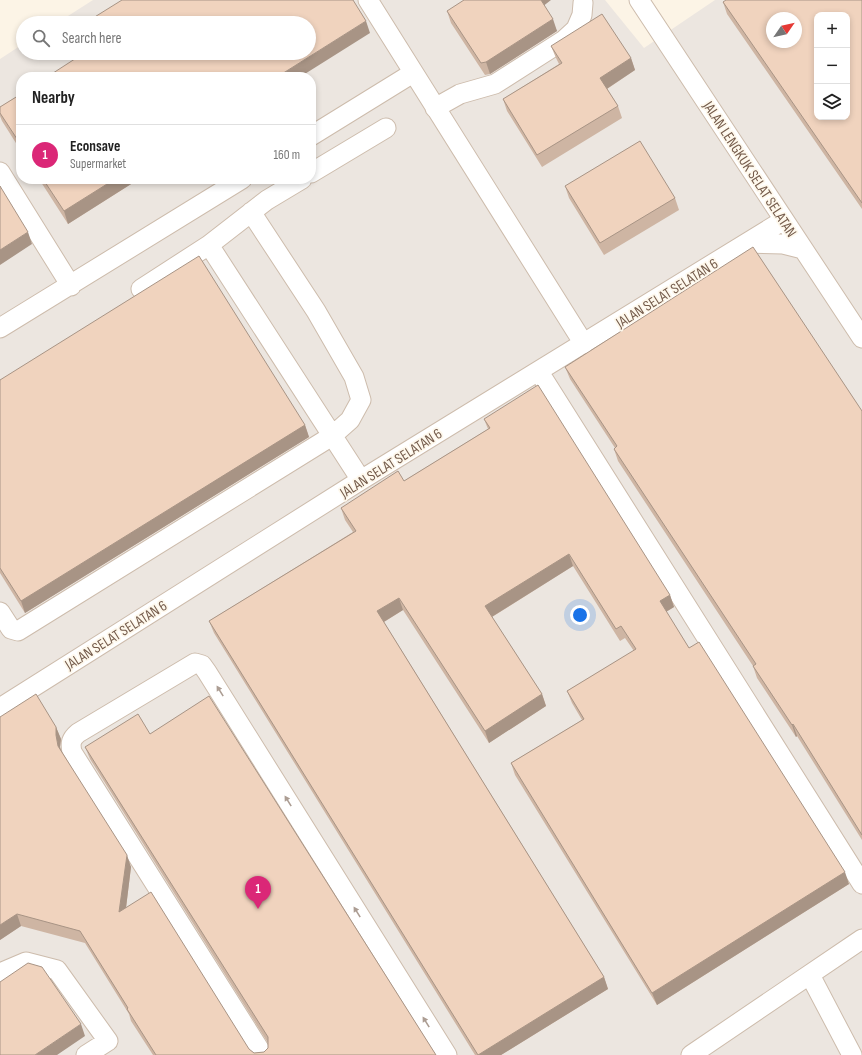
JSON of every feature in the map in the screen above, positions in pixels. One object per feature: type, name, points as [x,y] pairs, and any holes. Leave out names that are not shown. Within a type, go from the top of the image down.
[{"type":"street","points":[[368,0],[584,344]]},
{"type":"street","name":"JALAN LENGKUK SELAT SELATAN","points":[[639,0],[768,198],[862,338]]},
{"type":"street","points":[[436,108],[460,94],[495,84],[564,40],[576,29],[582,15],[583,3]]},
{"type":"street","points":[[316,133],[413,73]]},
{"type":"street","points":[[316,170],[386,128]]},
{"type":"street","points":[[0,172],[71,286]]},
{"type":"street","points":[[0,328],[71,286],[234,184]]},
{"type":"street","points":[[141,289],[209,245],[251,212],[294,184]]},
{"type":"street","points":[[768,198],[751,241],[783,244],[803,250]]},
{"type":"street","points":[[0,612],[11,629],[18,631],[332,436],[350,420],[358,408],[361,400],[354,376],[316,312],[251,212]]},
{"type":"street","name":"JALAN SELAT SELATAN 6","points":[[0,708],[361,480],[539,372],[784,220]]},
{"type":"street","points":[[209,245],[361,480]]},
{"type":"street","points":[[539,372],[862,884]]},
{"type":"street","points":[[263,1055],[72,752],[72,738],[78,733],[196,663],[208,672],[447,1055]]},
{"type":"street","points":[[691,1055],[862,939]]},
{"type":"street","points":[[0,973],[26,962],[57,970],[108,1041],[86,1055]]},
{"type":"street","points":[[810,974],[852,1055]]},
{"type":"shaded area","points":[[93,0],[605,0],[644,48],[715,0],[862,0],[862,1050],[856,1055],[0,1055],[0,59],[16,49],[16,60],[316,60],[316,16],[68,16]]},
{"type":"building","points":[[122,0],[353,0],[366,21],[316,52],[316,16],[96,16]]},
{"type":"building","points":[[464,0],[541,0],[553,19],[486,62],[481,63],[447,11]]},
{"type":"building","points":[[726,0],[862,0],[862,203],[723,2]]},
{"type":"building","points":[[602,14],[631,58],[600,78],[618,106],[537,155],[503,99],[562,63],[551,46]]},
{"type":"building","points":[[73,60],[304,60],[285,72],[55,72]]},
{"type":"building","points":[[16,97],[16,137],[0,113],[0,107]]},
{"type":"building","points":[[640,141],[675,198],[600,243],[565,186]]},
{"type":"building","points":[[46,184],[107,184],[64,211]]},
{"type":"building","points":[[0,186],[28,232],[0,250]]},
{"type":"building","points":[[753,247],[862,411],[862,835],[793,724],[792,725],[753,666],[756,664],[614,449],[617,446],[565,367]]},
{"type":"building","points":[[199,256],[305,425],[21,601],[0,568],[0,380]]},
{"type":"building","points":[[538,385],[670,595],[660,601],[689,648],[699,642],[845,872],[652,993],[511,763],[584,719],[567,691],[636,649],[621,626],[616,629],[569,554],[485,606],[542,694],[485,731],[399,598],[377,611],[604,977],[478,1055],[209,621],[356,531],[341,508],[398,471],[404,481],[490,428],[484,419]]},
{"type":"building","points":[[36,694],[56,727],[58,746],[127,855],[119,912],[151,892],[249,1049],[254,1053],[264,1052],[268,1048],[268,1037],[85,747],[138,714],[150,734],[209,696],[436,1055],[156,1055],[80,931],[17,914],[0,925],[0,717]]},
{"type":"building","points":[[28,963],[42,967],[81,1024],[35,1055],[0,1055],[0,982]]},
{"type":"place","name":"Econsave","points":[[258,909]]}]
